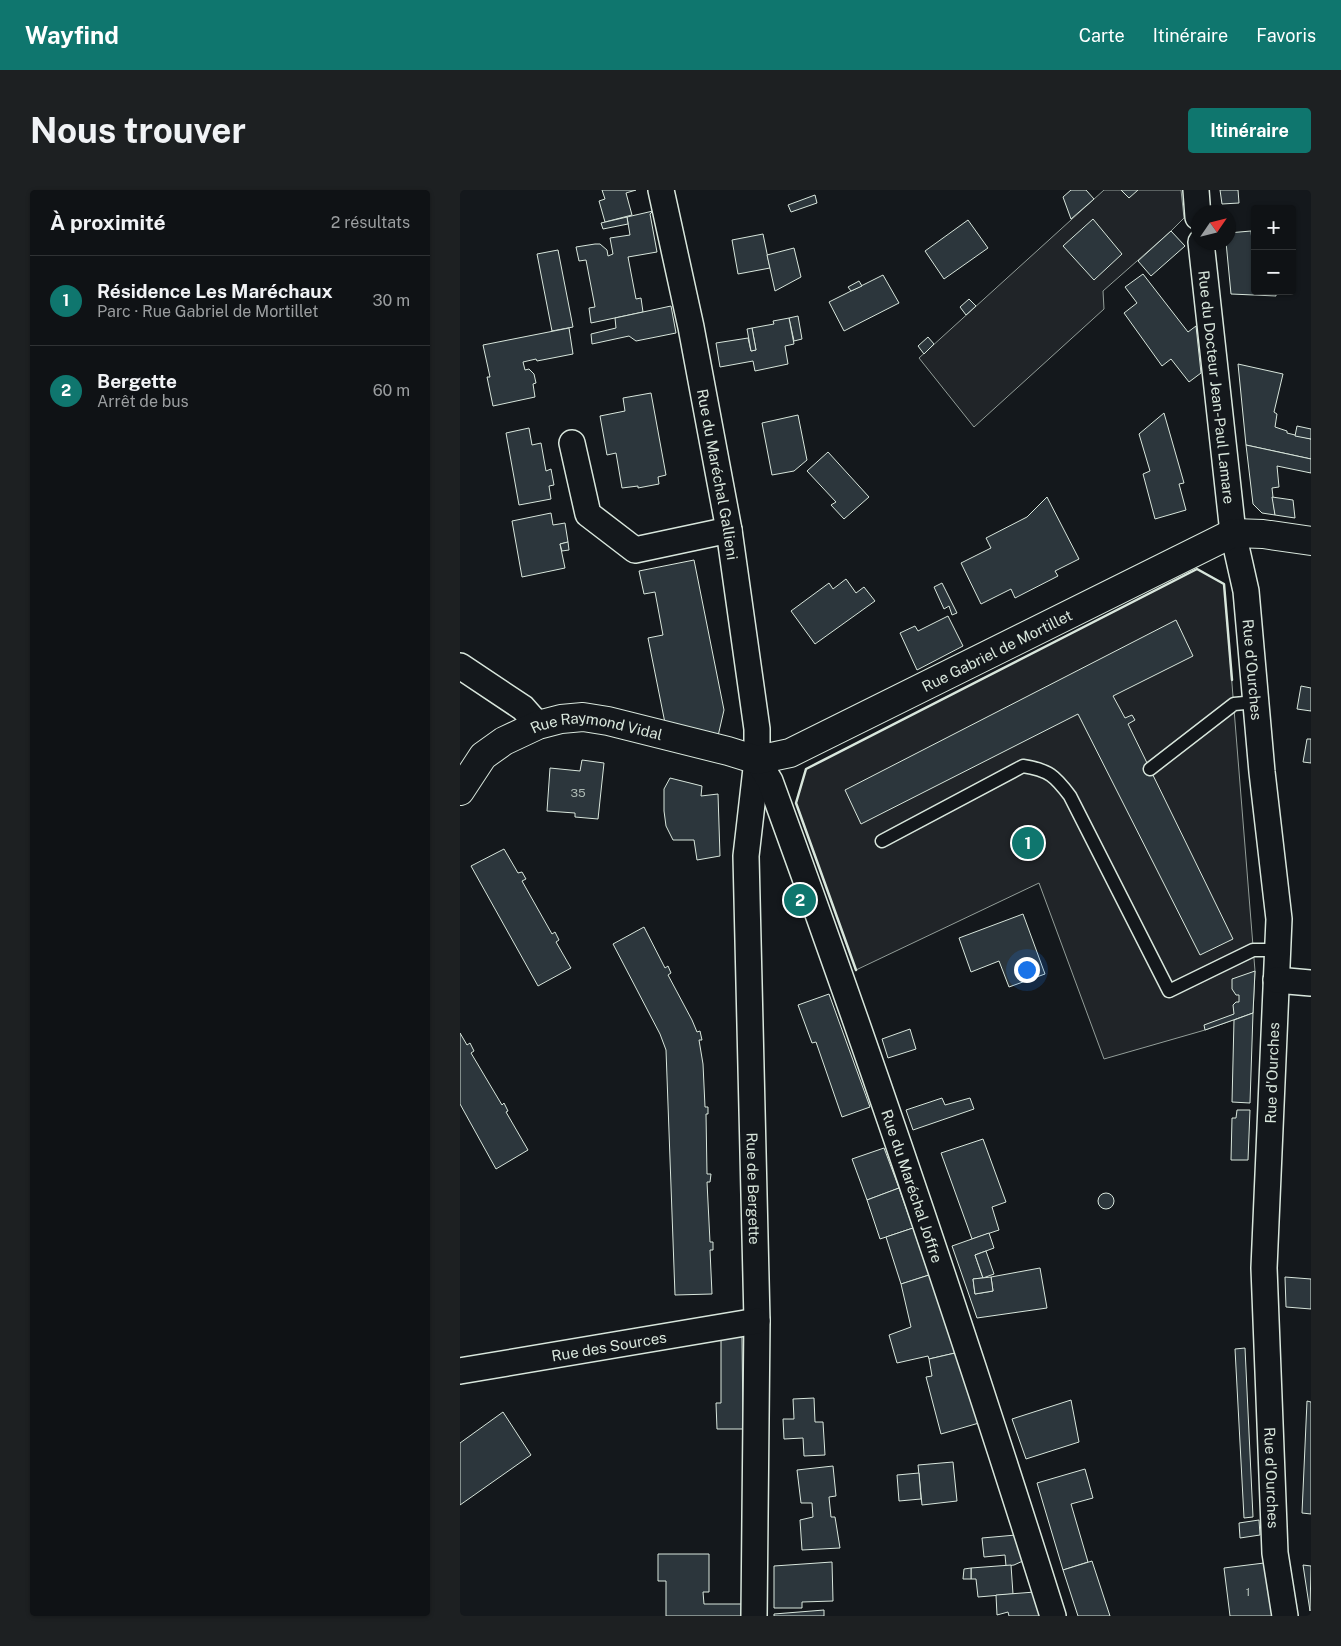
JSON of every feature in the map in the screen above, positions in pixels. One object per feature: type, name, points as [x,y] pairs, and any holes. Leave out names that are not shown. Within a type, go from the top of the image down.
[{"type":"street","name":"Rue du Maréchal Gallieni","points":[[661,190],[691,327],[729,530],[757,729],[757,760]]},
{"type":"street","points":[[1196,190],[1197,205]]},
{"type":"street","name":"Rue du Docteur Jean-Paul Lamare","points":[[1202,250],[1233,533]]},
{"type":"street","points":[[572,443],[588,514],[635,550],[729,530]]},
{"type":"street","points":[[1233,533],[1263,534],[1311,541]]},
{"type":"street","name":"Rue d'Ourches","points":[[1233,533],[1246,591],[1279,919],[1264,1268],[1276,1553],[1285,1616]]},
{"type":"street","name":"Rue Gabriel de Mortillet","points":[[757,760],[790,753],[1233,533]]},
{"type":"street","points":[[460,666],[524,708],[538,725]]},
{"type":"street","name":"Rue Raymond Vidal","points":[[460,791],[483,756],[504,741],[538,725],[561,719],[583,717],[608,720],[757,760]]},
{"type":"street","name":"Rue de Bergette","points":[[754,1616],[757,1321],[746,856],[757,760]]},
{"type":"street","name":"Rue du Maréchal Joffre","points":[[757,760],[770,781],[881,1094],[995,1430],[1053,1616]]},
{"type":"street","points":[[1276,980],[1311,983]]},
{"type":"street","name":"Rue des Sources","points":[[460,1371],[757,1321]]},
{"type":"lane","points":[[1150,769],[1234,704],[1256,702]]},
{"type":"lane","points":[[882,841],[1023,766],[1038,769],[1058,779],[1070,796],[1169,991],[1253,950],[1277,950]]},
{"type":"shaded area","points":[[1104,190],[1181,190],[1184,218],[1103,291],[1104,309],[974,427],[919,358]]},
{"type":"shaded area","points":[[1197,569],[1224,584],[1255,971],[1253,1013],[1205,1030],[1104,1059],[1039,883],[856,970],[796,803],[806,769]]},
{"type":"building","points":[[602,190],[636,190],[626,193],[632,215],[605,222],[599,201],[605,199]]},
{"type":"building","points":[[1071,190],[1086,190],[1094,199],[1071,219],[1063,197]]},
{"type":"building","points":[[1121,190],[1138,190],[1129,198]]},
{"type":"building","points":[[1220,190],[1238,190],[1239,203],[1222,204]]},
{"type":"building","points":[[815,195],[817,203],[791,212],[788,205]]},
{"type":"building","points":[[653,211],[650,214],[657,252],[628,257],[636,299],[641,298],[643,312],[591,323],[589,308],[595,307],[586,260],[579,261],[576,247],[600,244],[607,250],[608,256],[613,254],[610,238],[630,235],[627,217]]},
{"type":"building","points":[[627,217],[628,224],[603,229],[601,223]]},
{"type":"building","points":[[1093,219],[1122,254],[1094,280],[1063,246]]},
{"type":"building","points":[[968,220],[988,248],[944,279],[925,251]]},
{"type":"building","points":[[1171,231],[1185,246],[1151,276],[1138,261]]},
{"type":"building","points":[[1251,231],[1251,295],[1231,294],[1227,250],[1236,250],[1236,232]]},
{"type":"building","points":[[763,234],[770,268],[738,274],[732,240]]},
{"type":"building","points":[[794,248],[801,277],[775,291],[767,255]]},
{"type":"building","points":[[558,250],[573,327],[552,331],[537,254]]},
{"type":"building","points":[[1143,274],[1188,332],[1196,326],[1201,373],[1189,382],[1171,359],[1162,366],[1124,313],[1137,303],[1125,287]]},
{"type":"building","points":[[883,275],[899,303],[844,331],[829,302]]},
{"type":"building","points":[[859,281],[862,286],[851,291],[848,287]]},
{"type":"building","points":[[969,299],[976,306],[966,315],[960,307]]},
{"type":"building","points":[[671,306],[676,333],[636,341],[629,336],[592,344],[591,334],[616,328],[615,318]]},
{"type":"building","points":[[798,316],[802,339],[794,341],[789,318]]},
{"type":"building","points":[[789,318],[794,344],[785,346],[788,364],[755,371],[753,361],[720,367],[716,343],[748,338],[751,351],[756,350],[752,328],[774,324],[773,321]]},
{"type":"building","points":[[569,328],[573,354],[523,362],[525,370],[529,369],[534,374],[536,383],[533,384],[535,397],[493,406],[487,377],[490,377],[483,345]]},
{"type":"building","points":[[752,328],[756,350],[751,351],[747,329]]},
{"type":"building","points":[[928,337],[934,344],[924,354],[918,346]]},
{"type":"building","points":[[1238,364],[1283,374],[1274,412],[1277,414],[1275,427],[1287,431],[1287,433],[1311,439],[1311,459],[1246,445]]},
{"type":"building","points":[[651,393],[666,475],[658,477],[659,484],[638,488],[638,486],[622,488],[616,453],[607,455],[600,416],[625,411],[623,398]]},
{"type":"building","points":[[1164,413],[1184,483],[1179,484],[1186,510],[1155,519],[1143,474],[1150,471],[1139,434]]},
{"type":"building","points":[[798,415],[807,460],[794,471],[772,475],[762,423]]},
{"type":"building","points":[[1297,426],[1311,429],[1311,439],[1295,436]]},
{"type":"building","points":[[529,428],[532,445],[541,443],[546,471],[551,469],[554,485],[549,486],[551,499],[519,505],[506,433]]},
{"type":"building","points":[[1246,445],[1311,459],[1311,473],[1277,466],[1279,487],[1272,488],[1275,515],[1262,513],[1253,504]]},
{"type":"building","points":[[828,452],[869,497],[844,519],[831,505],[836,502],[807,471]]},
{"type":"building","points":[[1047,497],[1079,559],[1055,571],[1058,576],[1015,598],[1011,589],[981,604],[961,563],[991,548],[986,538],[1027,517]]},
{"type":"building","points":[[1272,497],[1293,500],[1295,518],[1275,515]]},
{"type":"building","points":[[551,513],[553,525],[565,523],[568,542],[560,544],[565,568],[522,577],[512,521]]},
{"type":"building","points":[[568,542],[569,550],[562,551],[560,544]]},
{"type":"building","points":[[694,560],[724,710],[718,736],[665,723],[648,638],[663,635],[655,592],[644,594],[639,571]]},
{"type":"building","points":[[846,579],[856,593],[864,587],[875,601],[815,644],[791,611],[829,583],[833,589]]},
{"type":"building","points":[[942,583],[957,613],[952,615],[949,606],[944,609],[934,587]]},
{"type":"building","points":[[948,616],[963,646],[917,670],[900,633],[915,626],[918,631]]},
{"type":"building","points":[[1176,620],[1193,656],[1113,696],[1125,718],[1132,715],[1135,720],[1128,724],[1233,939],[1200,955],[1078,714],[861,824],[845,790]]},
{"type":"building","points":[[1301,686],[1311,688],[1311,711],[1297,709]]},
{"type":"building","points":[[1307,739],[1311,739],[1311,763],[1303,762]]},
{"type":"building","points":[[582,760],[604,763],[598,819],[575,817],[575,813],[547,811],[550,768],[580,771]]},
{"type":"building","points":[[670,778],[702,786],[701,796],[718,794],[720,856],[697,860],[694,840],[673,840],[666,826],[664,811],[664,789]]},
{"type":"building","points":[[504,849],[518,873],[522,872],[526,879],[522,881],[552,934],[555,932],[559,940],[556,942],[571,968],[538,986],[471,866]]},
{"type":"building","points":[[1023,914],[1045,974],[1009,987],[999,961],[971,972],[959,938]]},
{"type":"building","points":[[644,927],[665,968],[668,966],[671,973],[668,975],[697,1032],[700,1031],[702,1040],[699,1040],[703,1064],[705,1107],[708,1107],[708,1114],[706,1114],[707,1174],[711,1174],[710,1182],[707,1182],[710,1242],[713,1242],[713,1250],[710,1250],[712,1294],[675,1295],[666,1050],[660,1034],[613,944]]},
{"type":"building","points":[[1255,971],[1253,1013],[1205,1030],[1204,1025],[1234,1014],[1233,1005],[1239,1002],[1239,995],[1236,995],[1232,989],[1232,979]]},
{"type":"building","points":[[829,994],[870,1107],[842,1117],[816,1042],[812,1043],[798,1005]]},
{"type":"building","points":[[1253,1013],[1250,1103],[1232,1102],[1234,1020]]},
{"type":"building","points":[[910,1029],[916,1049],[888,1058],[882,1039]]},
{"type":"building","points":[[460,1033],[467,1045],[470,1043],[474,1051],[471,1053],[502,1105],[504,1103],[508,1111],[506,1112],[528,1150],[496,1169],[460,1104]]},
{"type":"building","points":[[942,1098],[945,1105],[970,1098],[974,1109],[913,1130],[906,1110]]},
{"type":"building","points":[[1237,1110],[1250,1110],[1248,1160],[1231,1160],[1232,1118],[1236,1118]]},
{"type":"building","points":[[983,1139],[1006,1202],[992,1207],[999,1230],[972,1239],[941,1153]]},
{"type":"building","points":[[884,1148],[899,1188],[867,1200],[852,1159]]},
{"type":"building","points":[[899,1188],[913,1228],[880,1239],[867,1200]]},
{"type":"building","points":[[1106,1193],[1112,1195],[1114,1201],[1112,1207],[1106,1209],[1100,1207],[1098,1201],[1100,1195]]},
{"type":"building","points":[[913,1228],[929,1275],[901,1284],[886,1237]]},
{"type":"building","points":[[989,1233],[994,1248],[975,1255],[983,1278],[973,1279],[975,1294],[993,1291],[991,1277],[1040,1268],[1047,1308],[977,1318],[952,1246]]},
{"type":"building","points":[[986,1251],[994,1274],[983,1278],[975,1255]]},
{"type":"building","points":[[929,1275],[955,1353],[929,1359],[928,1356],[897,1363],[889,1335],[911,1327],[901,1284]]},
{"type":"building","points":[[991,1277],[993,1291],[975,1294],[973,1279]]},
{"type":"building","points":[[1285,1277],[1311,1279],[1311,1309],[1286,1307]]},
{"type":"building","points":[[742,1336],[743,1429],[717,1429],[716,1403],[721,1403],[721,1339]]},
{"type":"building","points":[[1245,1348],[1253,1517],[1244,1518],[1235,1349]]},
{"type":"building","points":[[955,1353],[979,1423],[941,1434],[926,1377],[932,1376],[929,1359]]},
{"type":"building","points":[[814,1398],[815,1422],[823,1422],[825,1455],[804,1456],[803,1438],[784,1439],[783,1419],[794,1419],[793,1399]]},
{"type":"building","points":[[1071,1400],[1079,1442],[1026,1459],[1012,1419]]},
{"type":"building","points":[[1307,1401],[1311,1402],[1311,1514],[1302,1513]]},
{"type":"building","points":[[503,1412],[531,1455],[460,1505],[460,1443]]},
{"type":"building","points":[[953,1462],[957,1501],[922,1505],[918,1465]]},
{"type":"building","points":[[833,1466],[836,1496],[829,1497],[831,1517],[835,1517],[840,1548],[802,1550],[800,1520],[813,1517],[812,1503],[801,1503],[797,1470]]},
{"type":"building","points":[[1085,1469],[1093,1498],[1071,1504],[1088,1562],[1063,1570],[1037,1483]]},
{"type":"building","points":[[919,1473],[921,1499],[899,1501],[897,1475]]},
{"type":"building","points":[[1259,1520],[1260,1535],[1240,1538],[1239,1523]]},
{"type":"building","points":[[1016,1535],[1025,1560],[1006,1566],[1005,1555],[984,1557],[982,1538]]},
{"type":"building","points":[[658,1554],[709,1554],[709,1592],[703,1592],[704,1604],[745,1604],[745,1616],[666,1616],[666,1581],[658,1581]]},
{"type":"building","points":[[1092,1561],[1110,1616],[1078,1616],[1063,1570]]},
{"type":"building","points":[[832,1562],[833,1601],[802,1602],[802,1608],[774,1608],[774,1566]]},
{"type":"building","points":[[1264,1563],[1272,1616],[1230,1616],[1224,1568]]},
{"type":"building","points":[[1011,1565],[1013,1594],[978,1597],[976,1579],[971,1579],[971,1568]]},
{"type":"building","points":[[1303,1565],[1311,1566],[1310,1611]]},
{"type":"building","points":[[971,1568],[971,1579],[963,1579],[964,1569]]},
{"type":"building","points":[[1035,1592],[1043,1616],[1009,1616],[1008,1612],[997,1615],[996,1595]]},
{"type":"building","points":[[824,1610],[824,1616],[774,1616],[774,1614]]},
{"type":"wall","points":[[856,970],[796,803],[806,769],[1197,569],[1224,584],[1232,680]]},
{"type":"place","name":"Résidence Les Maréchaux","points":[[1028,843]]},
{"type":"place","name":"Bergette","points":[[800,900]]}]
